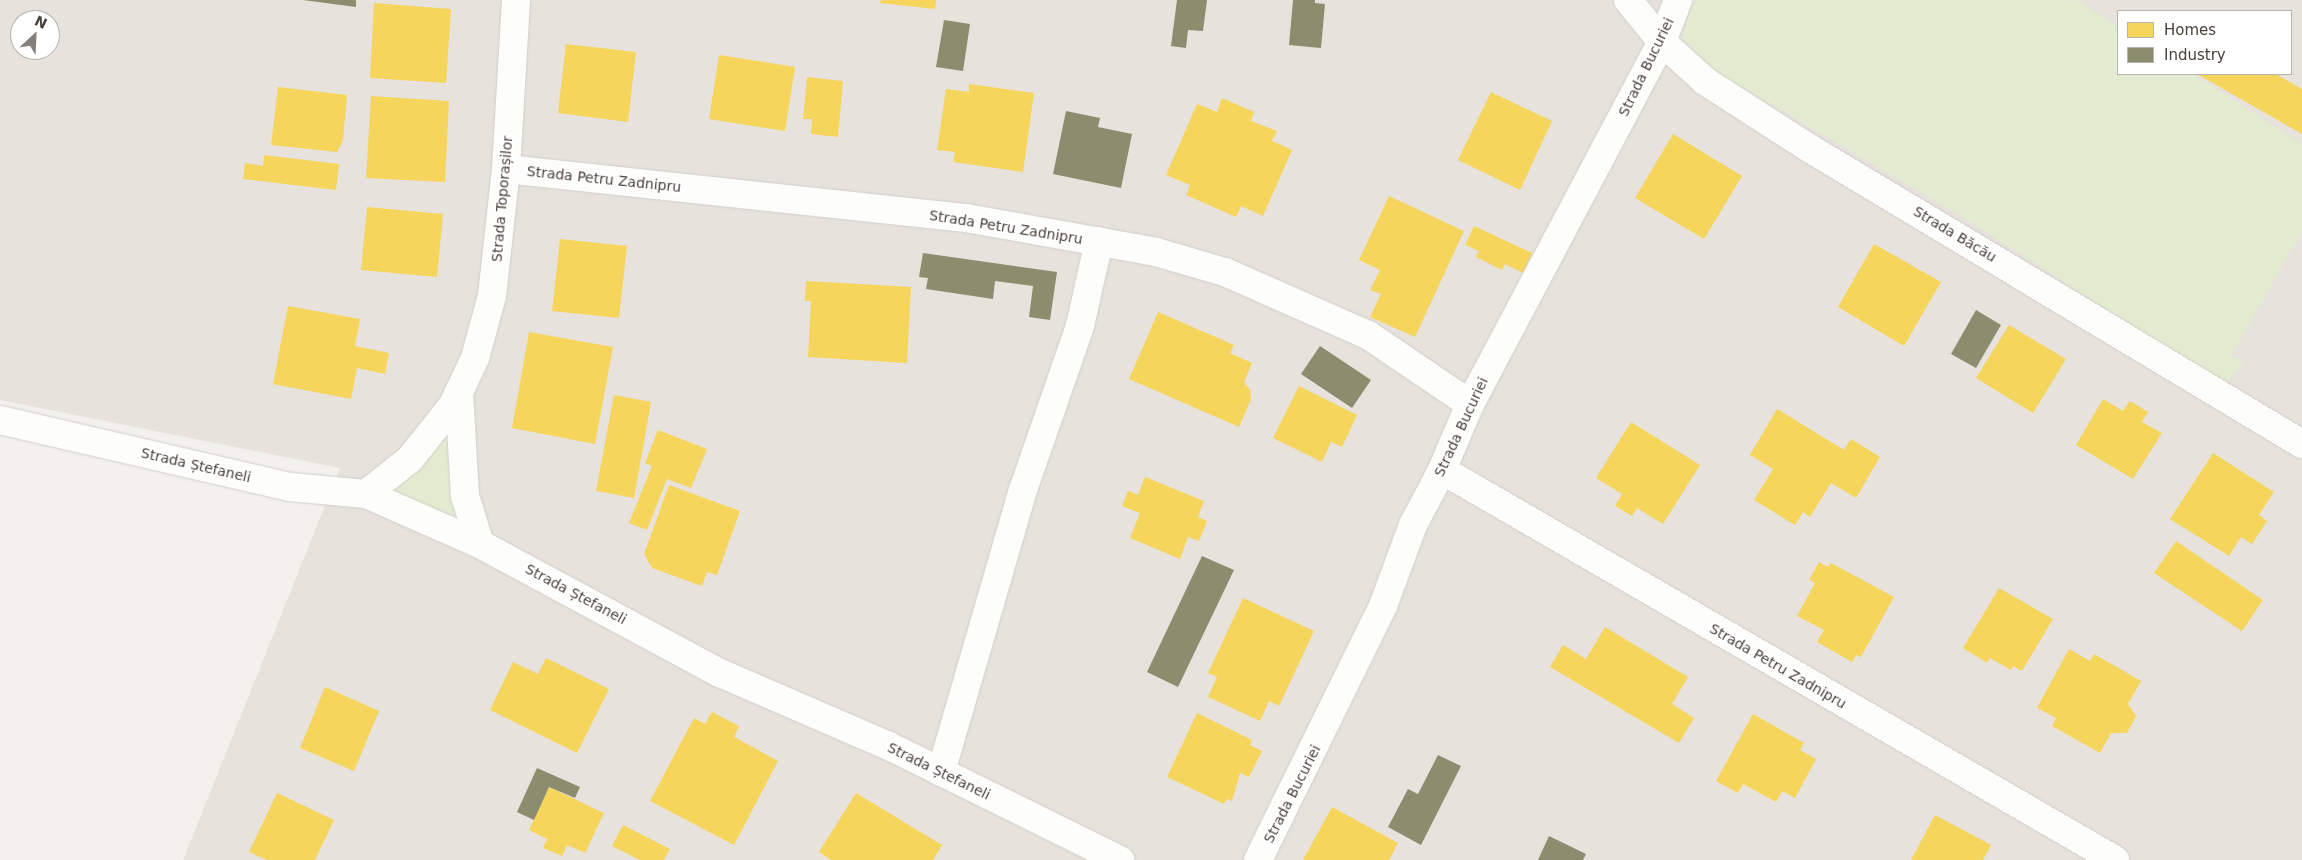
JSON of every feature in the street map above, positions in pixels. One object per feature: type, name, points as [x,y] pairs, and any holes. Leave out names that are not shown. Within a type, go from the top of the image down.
[{"type":"street","name":"Strada Toporașilor","points":[[366,494],[410,459],[453,405],[475,358],[492,296],[506,169],[516,0]]},
{"type":"street","name":"Strada Băcău","points":[[1628,0],[1662,42],[1704,81],[1809,148],[2302,444]]},
{"type":"street","name":"Strada Bucuriei","points":[[1258,860],[1344,690],[1383,606],[1412,525],[1442,470],[1470,404],[1662,42],[1678,0]]},
{"type":"street","name":"Strada Petru Zadnipru","points":[[506,169],[966,218],[1156,252],[1224,272],[1300,303],[1368,335],[1470,404]]},
{"type":"street","points":[[941,772],[1023,490],[1080,326],[1099,241]]},
{"type":"street","name":"Strada Toporașilor","points":[[459,392],[465,496],[480,544]]},
{"type":"street","name":"Strada Ștefaneli","points":[[0,420],[290,487],[366,494],[480,544],[720,673],[941,772],[1120,860]]},
{"type":"street","name":"Strada Petru Zadnipru","points":[[1442,470],[2114,860]]},
{"type":"shaded area","points":[[0,0],[2302,0],[2302,860],[183,860],[340,468],[0,400]]},
{"type":"green space","points":[[1693,0],[2076,0],[2117,25],[2117,75],[2195,75],[2302,144],[2302,231],[2231,356],[2244,362],[2227,383],[2164,346],[1966,219],[1717,72],[1681,39]]},
{"type":"green space","points":[[448,433],[465,523],[393,495],[389,485]]},
{"type":"building: Homes","points":[[881,0],[936,0],[935,9],[880,3]]},
{"type":"building: Homes","points":[[374,3],[451,9],[446,83],[370,78]]},
{"type":"building: Homes","points":[[566,44],[636,52],[628,122],[558,113]]},
{"type":"building: Homes","points":[[719,55],[795,67],[785,131],[709,119]]},
{"type":"building: Homes","points":[[2199,75],[2278,75],[2302,89],[2302,134]]},
{"type":"building: Homes","points":[[807,77],[843,81],[838,137],[811,134],[812,119],[803,119]]},
{"type":"building: Homes","points":[[969,84],[1034,93],[1023,172],[953,162],[955,152],[937,150],[946,89],[969,92]]},
{"type":"building: Homes","points":[[278,87],[347,95],[343,140],[337,152],[271,145]]},
{"type":"building: Homes","points":[[1491,92],[1552,121],[1520,190],[1458,160]]},
{"type":"building: Homes","points":[[371,96],[449,101],[445,182],[366,178]]},
{"type":"building: Homes","points":[[1222,98],[1254,112],[1251,121],[1277,131],[1272,141],[1292,150],[1263,216],[1241,206],[1236,217],[1186,195],[1190,185],[1166,175],[1197,104],[1217,112]]},
{"type":"building: Homes","points":[[1673,134],[1742,176],[1704,239],[1635,198]]},
{"type":"building: Homes","points":[[264,155],[339,164],[336,190],[243,179],[245,163],[263,166]]},
{"type":"building: Homes","points":[[1389,196],[1464,231],[1415,337],[1370,317],[1381,294],[1370,290],[1380,270],[1359,260]]},
{"type":"building: Homes","points":[[367,207],[443,214],[437,277],[361,270]]},
{"type":"building: Homes","points":[[1474,226],[1532,253],[1523,273],[1505,264],[1502,270],[1476,257],[1479,251],[1465,245]]},
{"type":"building: Homes","points":[[560,239],[627,246],[619,318],[552,311]]},
{"type":"building: Homes","points":[[1874,244],[1941,282],[1904,346],[1838,307]]},
{"type":"building: Homes","points":[[806,281],[911,287],[907,363],[808,357],[811,301],[805,301]]},
{"type":"building: Homes","points":[[288,306],[360,319],[355,346],[389,353],[385,374],[357,368],[351,399],[273,384]]},
{"type":"building: Homes","points":[[1158,312],[1234,345],[1230,353],[1252,363],[1244,382],[1250,390],[1251,399],[1239,427],[1129,379]]},
{"type":"building: Homes","points":[[2009,325],[2066,359],[2033,413],[1976,378]]},
{"type":"building: Homes","points":[[529,332],[613,347],[595,444],[512,428]]},
{"type":"building: Homes","points":[[1299,386],[1357,415],[1342,447],[1331,442],[1322,462],[1273,438]]},
{"type":"building: Homes","points":[[614,395],[651,402],[634,498],[596,491]]},
{"type":"building: Homes","points":[[2103,399],[2123,411],[2130,401],[2148,412],[2142,422],[2162,433],[2133,479],[2076,445]]},
{"type":"building: Homes","points":[[1777,409],[1844,450],[1851,439],[1880,457],[1856,498],[1831,483],[1810,517],[1803,512],[1795,525],[1754,500],[1773,469],[1750,455]]},
{"type":"building: Homes","points":[[1631,422],[1700,465],[1663,524],[1637,508],[1632,516],[1615,506],[1622,494],[1596,478]]},
{"type":"building: Homes","points":[[658,430],[707,449],[691,488],[667,479],[647,530],[629,523],[652,466],[645,463]]},
{"type":"building: Homes","points":[[2213,453],[2274,492],[2259,515],[2267,521],[2252,544],[2241,537],[2229,556],[2170,519]]},
{"type":"building: Homes","points":[[1145,477],[1204,501],[1198,517],[1207,521],[1199,541],[1188,537],[1180,559],[1130,538],[1140,513],[1122,506],[1128,491],[1138,495]]},
{"type":"building: Homes","points":[[669,485],[740,511],[717,575],[707,572],[702,586],[652,568],[644,554]]},
{"type":"building: Homes","points":[[2176,541],[2263,600],[2242,631],[2154,573]]},
{"type":"building: Homes","points":[[1819,562],[1828,567],[1831,563],[1894,597],[1861,657],[1856,655],[1852,662],[1817,642],[1824,630],[1797,616],[1815,583],[1809,580]]},
{"type":"building: Homes","points":[[1999,588],[2053,619],[2022,671],[2013,666],[2011,670],[1990,658],[1987,663],[1963,648]]},
{"type":"building: Homes","points":[[1243,598],[1314,631],[1279,706],[1269,701],[1260,721],[1208,697],[1217,677],[1208,673]]},
{"type":"building: Homes","points":[[1605,627],[1688,677],[1672,704],[1694,718],[1679,743],[1550,667],[1563,645],[1586,659]]},
{"type":"building: Homes","points":[[2069,649],[2090,661],[2094,654],[2141,681],[2128,704],[2136,716],[2127,733],[2111,733],[2100,753],[2052,726],[2056,718],[2037,708]]},
{"type":"building: Homes","points":[[546,658],[609,689],[577,753],[490,710],[513,662],[538,674]]},
{"type":"building: Homes","points":[[325,687],[379,711],[354,771],[300,748]]},
{"type":"building: Homes","points":[[712,712],[739,726],[734,737],[778,761],[734,845],[650,801],[694,718],[705,724]]},
{"type":"building: Homes","points":[[1197,713],[1252,740],[1250,745],[1262,751],[1249,777],[1240,773],[1232,801],[1227,799],[1224,804],[1167,777]]},
{"type":"building: Homes","points":[[1753,714],[1804,743],[1800,750],[1816,759],[1795,798],[1782,791],[1776,802],[1743,784],[1738,793],[1716,781]]},
{"type":"building: Homes","points":[[549,787],[604,813],[585,853],[567,845],[562,856],[543,848],[547,839],[529,830]]},
{"type":"building: Homes","points":[[277,793],[334,820],[315,860],[267,860],[249,852]]},
{"type":"building: Homes","points":[[856,793],[942,845],[933,860],[831,860],[819,852]]},
{"type":"building: Homes","points":[[1332,807],[1398,843],[1389,860],[1303,860]]},
{"type":"building: Homes","points":[[1935,815],[1991,845],[1983,860],[1911,860]]},
{"type":"building: Homes","points":[[623,825],[670,849],[664,860],[640,860],[612,846]]},
{"type":"building: Industry","points":[[303,0],[356,0],[356,7]]},
{"type":"building: Industry","points":[[1177,0],[1207,0],[1203,31],[1188,30],[1186,48],[1171,46]]},
{"type":"building: Industry","points":[[1293,0],[1315,0],[1315,3],[1325,4],[1321,48],[1289,45]]},
{"type":"building: Industry","points":[[944,20],[970,24],[963,71],[936,67]]},
{"type":"building: Industry","points":[[1066,111],[1100,118],[1098,127],[1132,134],[1121,188],[1053,174]]},
{"type":"building: Industry","points":[[923,253],[1057,272],[1050,320],[1029,317],[1033,286],[995,281],[993,299],[926,289],[928,278],[919,277]]},
{"type":"building: Industry","points":[[1976,310],[2001,325],[1976,368],[1951,354]]},
{"type":"building: Industry","points":[[1320,346],[1371,380],[1352,408],[1301,374]]},
{"type":"building: Industry","points":[[1202,556],[1234,570],[1178,687],[1147,672]]},
{"type":"building: Industry","points":[[1438,755],[1461,766],[1421,845],[1388,827],[1408,789],[1418,794]]},
{"type":"building: Industry","points":[[537,768],[580,787],[575,798],[549,787],[534,820],[517,812]]},
{"type":"building: Industry","points":[[1549,836],[1586,854],[1583,860],[1538,860]]}]
